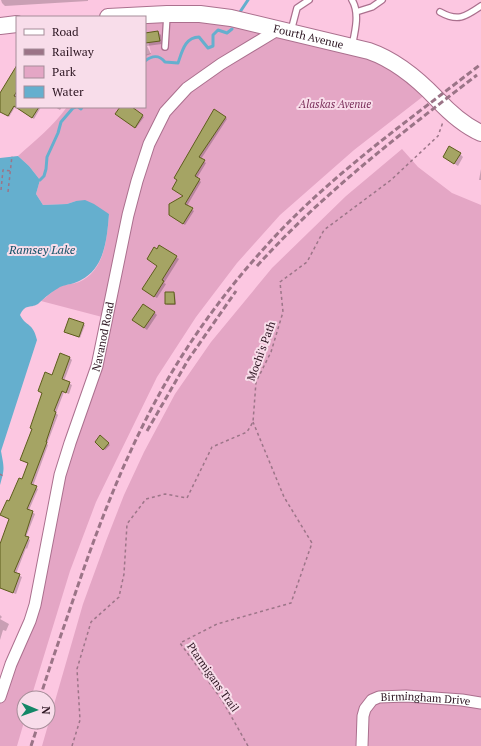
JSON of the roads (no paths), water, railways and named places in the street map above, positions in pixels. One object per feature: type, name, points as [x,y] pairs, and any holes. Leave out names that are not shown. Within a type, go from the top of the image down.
[{"type":"street","name":"Fourth Avenue","points":[[128,16],[200,14],[231,18],[352,46],[380,55],[394,62],[410,74],[456,118],[481,133]]},
{"type":"street","points":[[0,26],[16,24]]},
{"type":"street","name":"Navanod Road","points":[[0,697],[11,664],[30,621],[35,605],[60,475],[97,366],[128,215],[149,144],[165,112],[187,88],[221,64],[285,30]]},
{"type":"street","name":"Birmingham Drive","points":[[362,746],[363,716],[365,709],[372,700],[379,697],[406,696],[462,700],[481,703]]},
{"type":"lane","points":[[285,30],[297,8],[309,0]]},
{"type":"lane","points":[[352,0],[356,12],[352,46]]},
{"type":"lane","points":[[356,12],[372,7],[382,0]]},
{"type":"lane","points":[[440,12],[448,16],[461,17],[481,6]]},
{"type":"lane","points":[[165,47],[167,14]]},
{"type":"water","name":"Ramsey Lake","points":[[18,156],[29,166],[40,180],[36,194],[43,205],[67,204],[85,200],[109,214],[106,242],[103,252],[100,260],[89,275],[81,280],[60,287],[38,304],[24,309],[20,315],[22,319],[34,330],[37,340],[1,451],[4,468],[0,485],[0,158]]},
{"type":"waterway","points":[[238,15],[248,0]]},
{"type":"waterway","points":[[146,60],[158,57],[165,62],[178,63],[187,42],[190,40],[199,37],[208,48],[213,46],[213,35],[218,30],[227,33],[232,29]]},
{"type":"waterway","points":[[40,180],[44,176],[47,157],[58,133],[61,122],[73,108]]},
{"type":"railway","points":[[43,690],[92,545],[125,463],[165,384],[177,363],[204,323],[249,265],[305,206],[378,143],[481,64]]},
{"type":"railway","points":[[257,266],[308,214],[362,166],[477,75]]},
{"type":"railway","points":[[147,431],[188,360],[236,291]]},
{"type":"railway","points":[[31,746],[36,730]]},
{"type":"park label","name":"Alaskas Avenue","points":[[335,104]]}]
